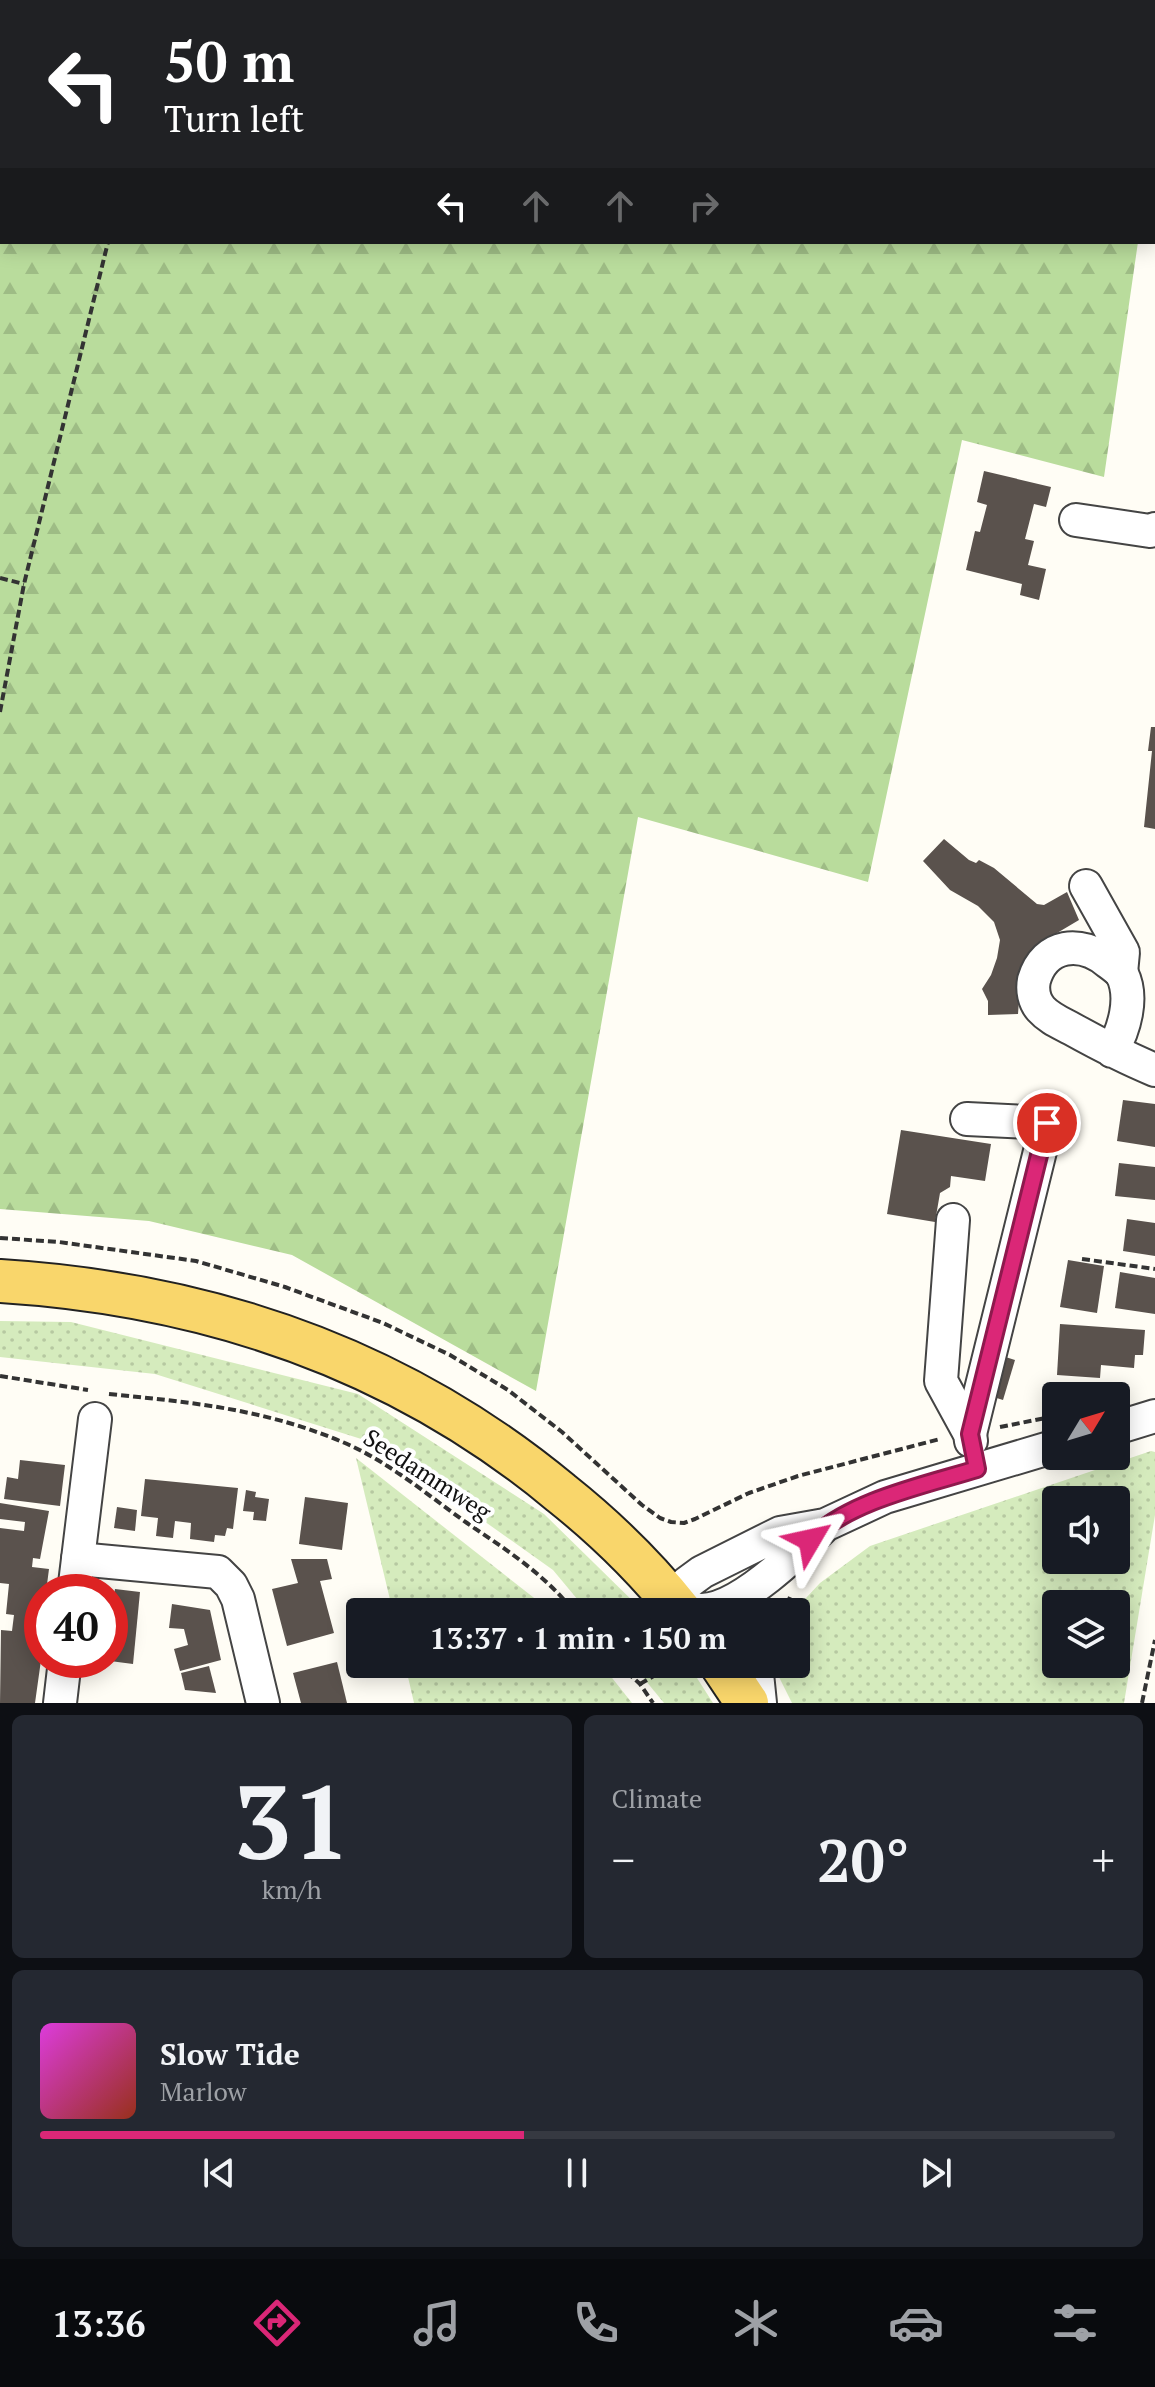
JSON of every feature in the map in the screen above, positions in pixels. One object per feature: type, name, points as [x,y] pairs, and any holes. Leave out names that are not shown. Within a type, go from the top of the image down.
[{"type":"main road","points":[[0,1281],[89,1290],[195,1309],[285,1336],[373,1372],[430,1401],[535,1471],[584,1511],[669,1598]]},
{"type":"main road","points":[[730,1678],[747,1703]]},
{"type":"street","points":[[1076,520],[1150,531],[1155,529]]},
{"type":"street","points":[[1086,886],[1123,952],[1121,973],[1126,1012],[1123,1032],[1112,1051]]},
{"type":"street","points":[[1121,973],[1091,952],[1061,948],[1048,956],[1037,972],[1033,986],[1038,1006],[1049,1016],[1112,1051],[1155,1070]]},
{"type":"street","points":[[967,1119],[1047,1123],[970,1434]]},
{"type":"street","points":[[953,1220],[941,1381],[970,1434],[977,1469]]},
{"type":"street","points":[[1130,1424],[1155,1416]]},
{"type":"street","points":[[76,1574],[95,1419]]},
{"type":"street","points":[[681,1598],[687,1583],[715,1564],[780,1533],[825,1525],[885,1497],[977,1469],[1042,1459]]},
{"type":"street","points":[[756,1598],[825,1525]]},
{"type":"street","points":[[78,1559],[218,1572],[231,1585],[238,1599],[263,1703]]},
{"type":"street","points":[[60,1703],[63,1678]]},
{"type":"street","points":[[757,1678],[760,1703]]},
{"type":"path","points":[[0,712],[24,584],[108,244]]},
{"type":"path","points":[[0,578],[24,584]]},
{"type":"path","points":[[0,1238],[59,1242],[196,1261],[285,1287],[383,1323],[450,1355],[508,1390],[562,1432],[642,1505],[671,1522],[684,1523],[769,1485],[798,1476],[929,1442],[1042,1419]]},
{"type":"path","points":[[1082,1259],[1155,1269]]},
{"type":"path","name":"Seedammweg","points":[[0,1376],[111,1394],[213,1405],[286,1422],[340,1441],[410,1481],[538,1574],[561,1598]]},
{"type":"path","points":[[790,1598],[792,1592]]},
{"type":"path","points":[[1142,1703],[1155,1640]]},
{"type":"path","points":[[633,1678],[653,1703]]},
{"type":"path","points":[[640,1684],[650,1678]]},
{"type":"green space","points":[[0,244],[1138,244],[1104,477],[962,440],[868,882],[638,817],[536,1391],[292,1255],[149,1221],[0,1209]]},
{"type":"green space","points":[[0,1321],[71,1322],[358,1394],[544,1514],[630,1598],[576,1598],[553,1570],[374,1443],[155,1374],[0,1357]]},
{"type":"green space","points":[[1155,1452],[1155,1515],[1130,1667],[1130,1590],[1042,1590],[1042,1678],[1128,1678],[1124,1703],[792,1703],[780,1678],[810,1678],[810,1598],[806,1598],[820,1583],[870,1546],[1042,1488],[1042,1574],[1130,1574],[1130,1486],[1047,1486],[1095,1470],[1130,1470],[1130,1458]]},
{"type":"green space","points":[[356,1458],[534,1598],[390,1598]]},
{"type":"green space","points":[[408,1678],[612,1678],[632,1703],[414,1703]]},
{"type":"green space","points":[[643,1678],[697,1678],[713,1703],[664,1703]]},
{"type":"building","points":[[984,471],[1051,487],[1046,507],[1034,504],[1025,539],[1034,541],[1028,565],[1046,569],[1039,600],[1020,595],[1022,584],[966,570],[975,531],[980,532],[987,505],[977,502]]},
{"type":"building","points":[[1151,727],[1155,727],[1155,829],[1144,827],[1152,751],[1148,751]]},
{"type":"building","points":[[944,839],[969,860],[976,863],[979,860],[994,868],[1037,904],[1044,905],[1067,892],[1079,920],[1052,936],[1036,953],[1020,986],[1018,1014],[988,1015],[988,1001],[982,989],[991,975],[1000,940],[994,922],[978,906],[950,890],[923,861]]},
{"type":"building","points":[[1123,1100],[1155,1104],[1155,1147],[1117,1141]]},
{"type":"building","points":[[901,1130],[991,1144],[985,1181],[951,1176],[950,1187],[940,1193],[935,1222],[887,1214]]},
{"type":"building","points":[[1119,1163],[1155,1167],[1155,1200],[1115,1196]]},
{"type":"building","points":[[1127,1219],[1155,1223],[1155,1256],[1123,1251]]},
{"type":"building","points":[[1068,1260],[1104,1266],[1097,1313],[1060,1307]]},
{"type":"building","points":[[1120,1272],[1155,1278],[1155,1314],[1115,1308]]},
{"type":"building","points":[[1060,1324],[1145,1330],[1143,1355],[1135,1355],[1134,1368],[1101,1365],[1100,1378],[1057,1375]]},
{"type":"building","points":[[996,1354],[1015,1360],[1003,1400],[984,1394]]},
{"type":"building","points":[[20,1460],[65,1465],[60,1506],[4,1499],[7,1477],[18,1479]]},
{"type":"building","points":[[145,1479],[238,1488],[233,1529],[227,1528],[225,1536],[215,1535],[214,1542],[190,1539],[191,1523],[175,1521],[173,1538],[156,1536],[158,1518],[141,1516]]},
{"type":"building","points":[[246,1490],[256,1492],[255,1497],[269,1499],[266,1521],[253,1520],[254,1512],[243,1511]]},
{"type":"building","points":[[305,1497],[348,1503],[342,1550],[299,1544]]},
{"type":"building","points":[[0,1503],[49,1511],[40,1559],[33,1558],[32,1567],[49,1569],[48,1574],[24,1574],[24,1678],[38,1678],[35,1703],[0,1703],[1,1630],[12,1631],[14,1615],[6,1614],[9,1584],[0,1583],[0,1528],[24,1531],[25,1522],[0,1519]]},
{"type":"building","points":[[117,1507],[137,1510],[135,1531],[114,1528]]},
{"type":"building","points":[[291,1559],[327,1559],[332,1579],[320,1581],[334,1633],[287,1646],[272,1589],[298,1583]]},
{"type":"building","points":[[128,1591],[140,1592],[133,1664],[128,1663]]},
{"type":"building","points":[[172,1604],[210,1610],[221,1660],[180,1671],[174,1649],[188,1645],[184,1629],[169,1628]]},
{"type":"building","points":[[337,1662],[347,1703],[301,1703],[293,1673]]},
{"type":"building","points":[[209,1666],[216,1693],[185,1690],[181,1673]]},
{"type":"route","points":[[810,1540],[825,1525],[885,1497],[977,1469],[970,1434],[1047,1123]]}]
